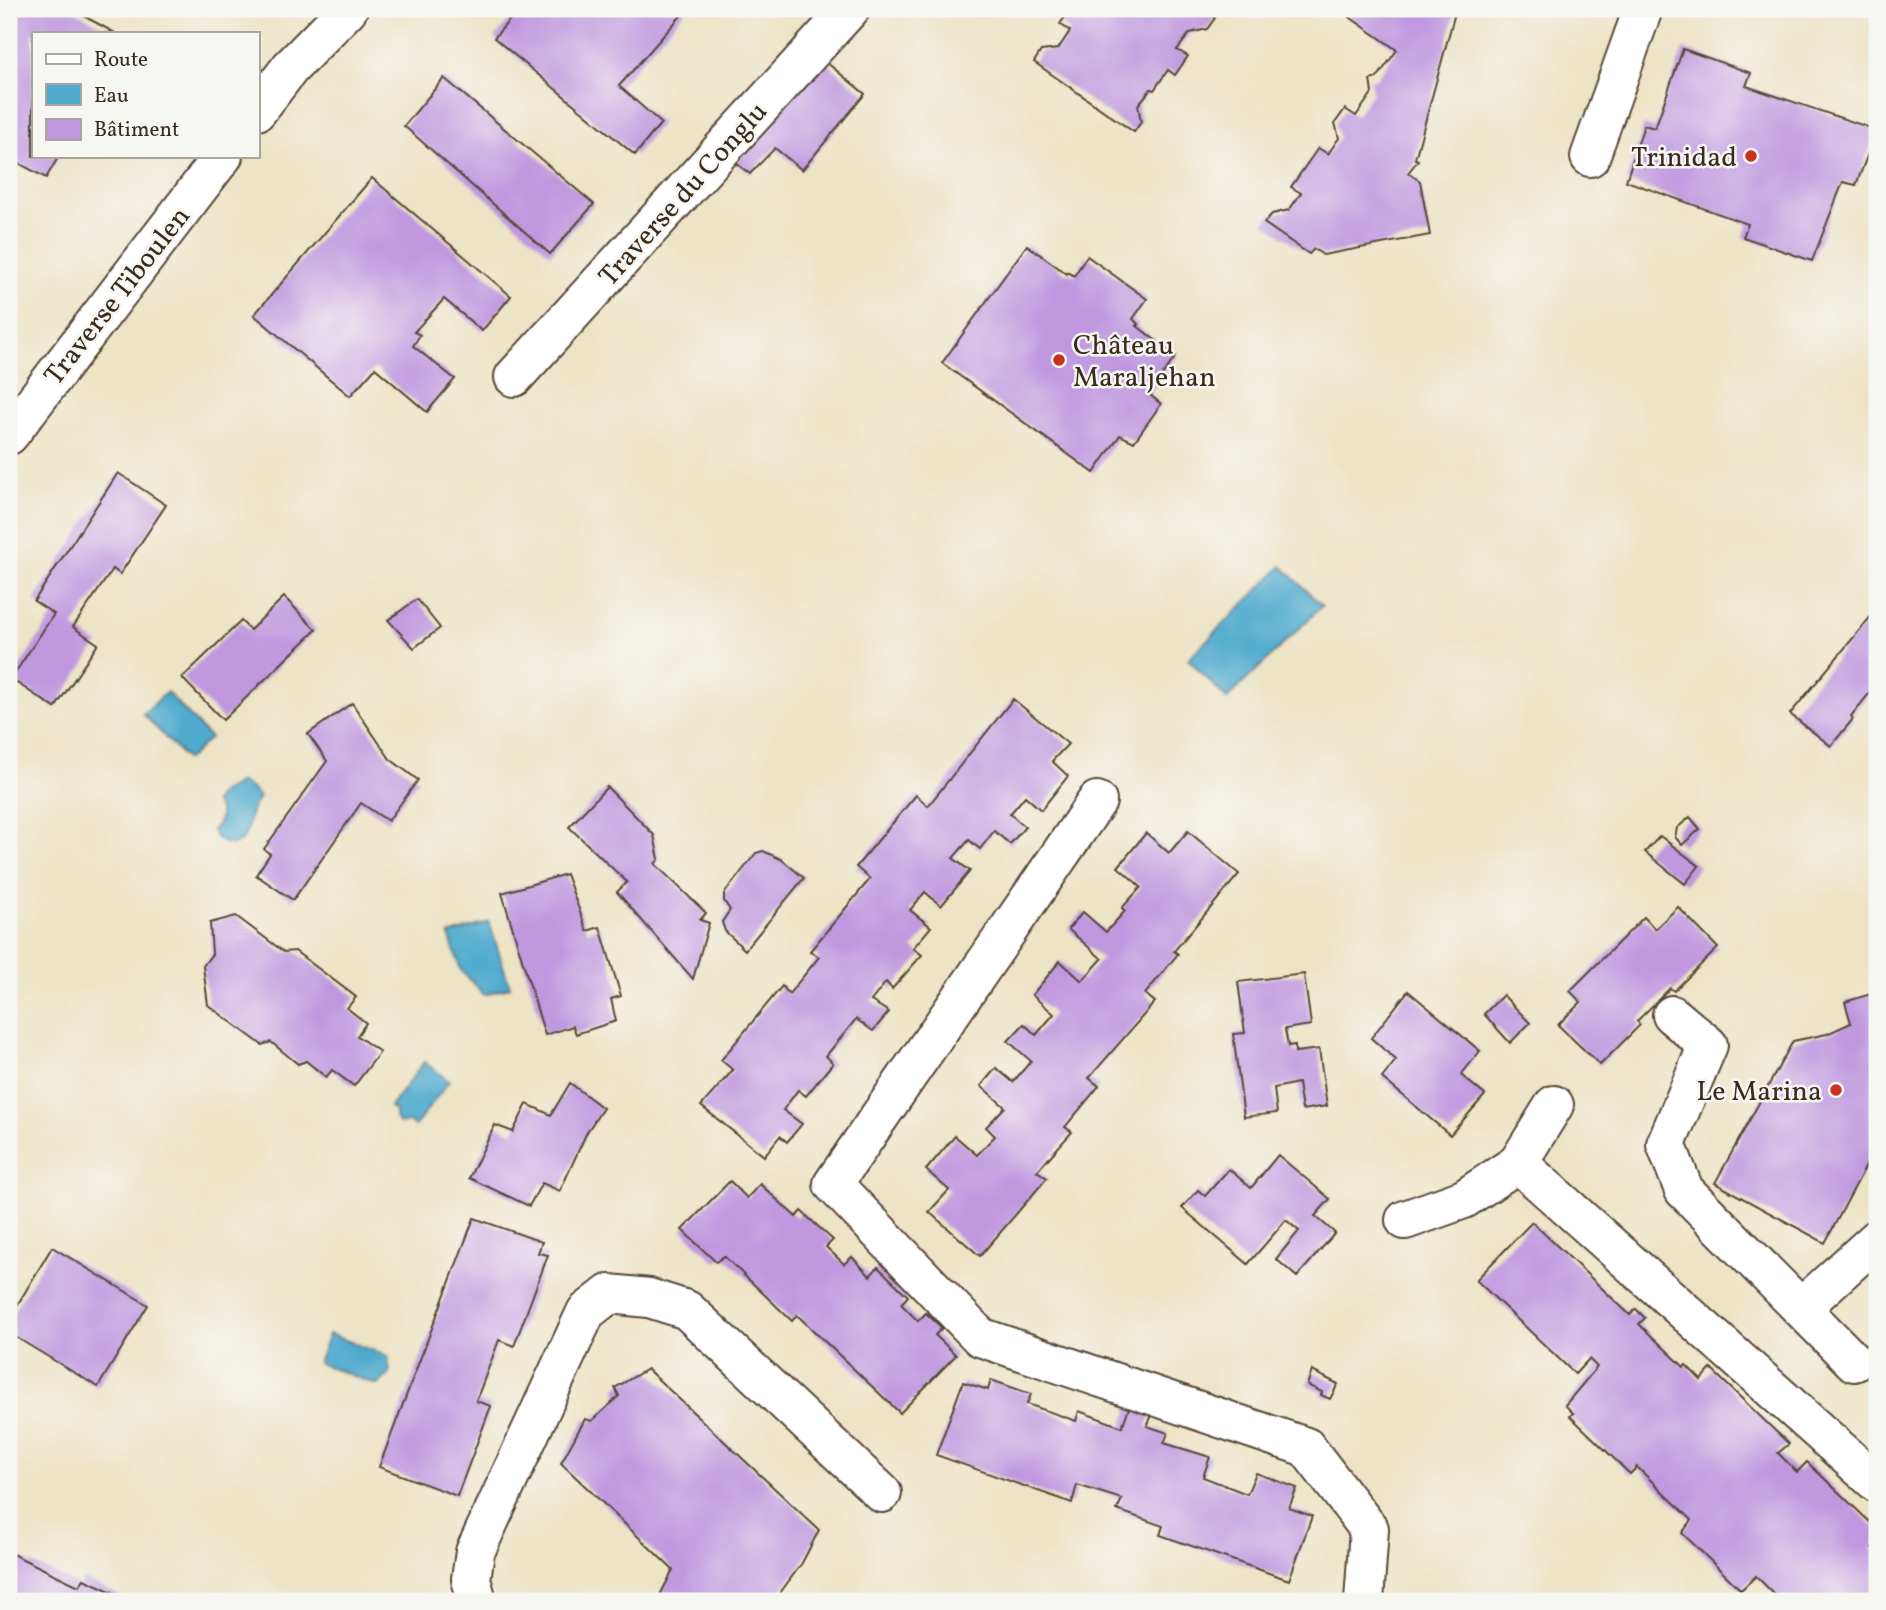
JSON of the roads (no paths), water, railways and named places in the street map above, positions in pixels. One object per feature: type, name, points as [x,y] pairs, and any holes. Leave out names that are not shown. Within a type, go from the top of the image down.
[{"type":"street","points":[[259,108],[290,68],[348,9]]},
{"type":"street","name":"Traverse du Conglu","points":[[514,377],[850,9]]},
{"type":"street","points":[[1590,157],[1643,9]]},
{"type":"street","name":"Traverse Tiboulen","points":[[9,435],[221,158]]},
{"type":"street","points":[[1097,801],[833,1184],[980,1337],[1306,1447],[1368,1529],[1364,1601]]},
{"type":"street","points":[[1672,1016],[1708,1045],[1666,1144],[1684,1190],[1854,1362]]},
{"type":"street","points":[[1405,1220],[1465,1199],[1518,1163],[1554,1105]]},
{"type":"street","points":[[1518,1163],[1877,1483]]},
{"type":"street","points":[[1802,1307],[1877,1239]]},
{"type":"street","points":[[477,1601],[471,1579],[475,1552],[586,1312],[609,1294],[649,1298],[687,1310],[882,1493]]},
{"type":"water","points":[[1282,566],[1322,606],[1227,699],[1188,659]]},
{"type":"water","points":[[167,692],[210,738],[187,760],[143,714]]},
{"type":"water","points":[[241,782],[259,797],[243,838],[235,844],[225,843],[218,840],[212,830],[218,824],[220,816],[214,802],[222,792]]},
{"type":"water","points":[[489,922],[510,987],[484,995],[461,970],[449,935]]},
{"type":"water","points":[[424,1062],[449,1081],[415,1126],[410,1122],[400,1124],[395,1118],[395,1111],[390,1107]]},
{"type":"water","points":[[329,1334],[388,1356],[390,1374],[377,1385],[318,1363]]},
{"type":"place","name":"Trinidad","points":[[1751,156]]},
{"type":"place","name":"Château Maraljehan","points":[[1059,360]]},
{"type":"place","name":"Le Marina","points":[[1836,1090]]}]
